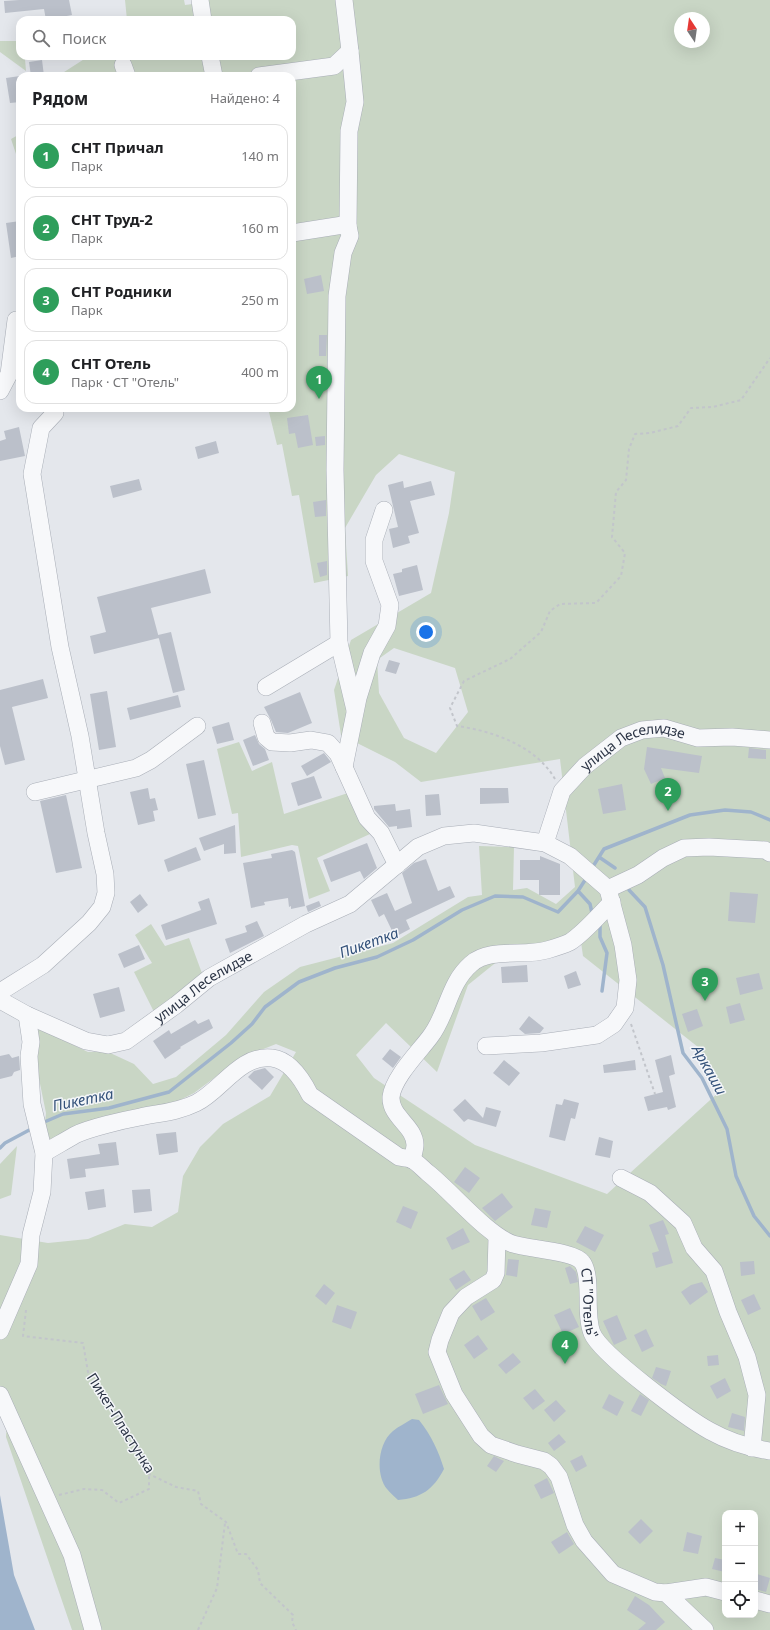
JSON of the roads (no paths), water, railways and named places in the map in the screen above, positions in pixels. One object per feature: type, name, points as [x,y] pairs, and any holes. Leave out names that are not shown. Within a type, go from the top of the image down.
[{"type":"street","points":[[200,0],[202,16]]},
{"type":"street","points":[[344,0],[355,102],[349,131],[348,226],[350,236],[343,254],[337,296],[335,470],[339,643],[355,710]]},
{"type":"street","points":[[289,72],[334,66],[350,51]]},
{"type":"street","points":[[211,60],[213,72]]},
{"type":"street","points":[[296,232],[343,225],[348,226]]},
{"type":"street","points":[[0,391],[9,374],[16,320]]},
{"type":"street","points":[[0,992],[43,965],[89,923],[102,907],[106,893],[105,874],[80,736],[60,647],[32,474],[41,428],[55,413]]},
{"type":"street","points":[[344,768],[355,710],[372,653],[387,626],[390,605],[374,561],[374,540],[384,510]]},
{"type":"street","points":[[266,687],[339,643]]},
{"type":"street","points":[[262,723],[266,737],[272,742],[290,743],[311,740],[328,743],[338,754],[367,818],[381,833],[397,865]]},
{"type":"street","points":[[34,792],[123,772],[151,760],[197,726]]},
{"type":"street","name":"улица Леселидзе","points":[[544,843],[562,791],[585,766],[621,738],[642,730],[664,728],[698,738],[732,737],[770,740]]},
{"type":"street","name":"улица Леселидзе","points":[[0,1000],[27,1015],[86,1041],[108,1045],[126,1041],[176,1005],[209,978],[306,924],[350,904],[418,847],[444,836],[474,833],[544,843],[570,856],[610,895]]},
{"type":"street","points":[[412,1160],[415,1144],[412,1134],[393,1110],[391,1098],[396,1082],[434,1032],[444,1015],[448,996],[462,974],[471,964],[482,957],[546,950],[570,942],[610,895],[663,858],[684,848],[709,847],[765,850],[770,853]]},
{"type":"street","points":[[486,1046],[542,1043],[597,1034],[614,1024],[625,1008],[628,980],[623,945],[610,895]]},
{"type":"street","points":[[0,1331],[29,1264],[31,1234],[42,1192],[44,1153],[32,1104],[29,1056],[31,1042],[27,1015]]},
{"type":"street","name":"СТ \"Отель\"","points":[[44,1153],[77,1134],[139,1117],[174,1111],[197,1103],[245,1064],[258,1059],[273,1058],[290,1068],[302,1079],[310,1095],[399,1157],[412,1160],[441,1184],[497,1238],[532,1249],[564,1253],[581,1260],[586,1269],[589,1324],[592,1335],[601,1347],[654,1392],[710,1431],[752,1448],[770,1451]]},
{"type":"street","points":[[621,1178],[650,1193],[682,1223],[694,1248],[714,1272],[728,1312],[747,1357],[757,1395],[752,1448]]},
{"type":"street","points":[[497,1238],[496,1273],[493,1280],[466,1297],[451,1313],[440,1340],[437,1352],[454,1394],[481,1436],[491,1445],[544,1461],[551,1466],[558,1477],[575,1526],[584,1541],[612,1574],[655,1592],[666,1593],[706,1587],[722,1591]]},
{"type":"street","points":[[0,1395],[72,1555],[93,1630]]},
{"type":"street","points":[[666,1593],[704,1630]]},
{"type":"street","points":[[758,1601],[770,1604]]},
{"type":"water","points":[[412,1419],[419,1420],[431,1438],[444,1469],[431,1488],[426,1492],[406,1499],[398,1500],[383,1483],[380,1467],[381,1451],[388,1436],[395,1429]]},
{"type":"water","points":[[0,1495],[14,1575],[35,1630],[0,1630]]},
{"type":"waterway","name":"Пикетка","points":[[592,868],[604,849],[690,815],[725,810],[751,812],[770,820]]},
{"type":"waterway","points":[[599,857],[615,868]]},
{"type":"waterway","name":"Пикетка","points":[[42,1123],[63,1114],[109,1108],[169,1092],[231,1043],[252,1024],[265,1007],[299,982],[335,968],[377,957],[413,940],[462,910],[495,896],[523,897],[558,912],[578,891],[587,877]]},
{"type":"waterway","name":"Аркаши","points":[[629,890],[645,907],[663,965],[683,1053],[702,1078],[727,1129],[736,1176],[754,1216],[770,1236]]},
{"type":"waterway","points":[[578,891],[590,904],[592,913]]},
{"type":"waterway","points":[[600,922],[600,937],[607,953],[602,991]]},
{"type":"waterway","name":"Пикетка","points":[[0,1148],[5,1143],[33,1128]]},
{"type":"place","name":"СНТ Причал","points":[[319,399]]},
{"type":"place","name":"СНТ Труд-2","points":[[668,811]]},
{"type":"place","name":"СНТ Родники","points":[[705,1001]]},
{"type":"place","name":"СНТ Отель","points":[[565,1364]]}]
